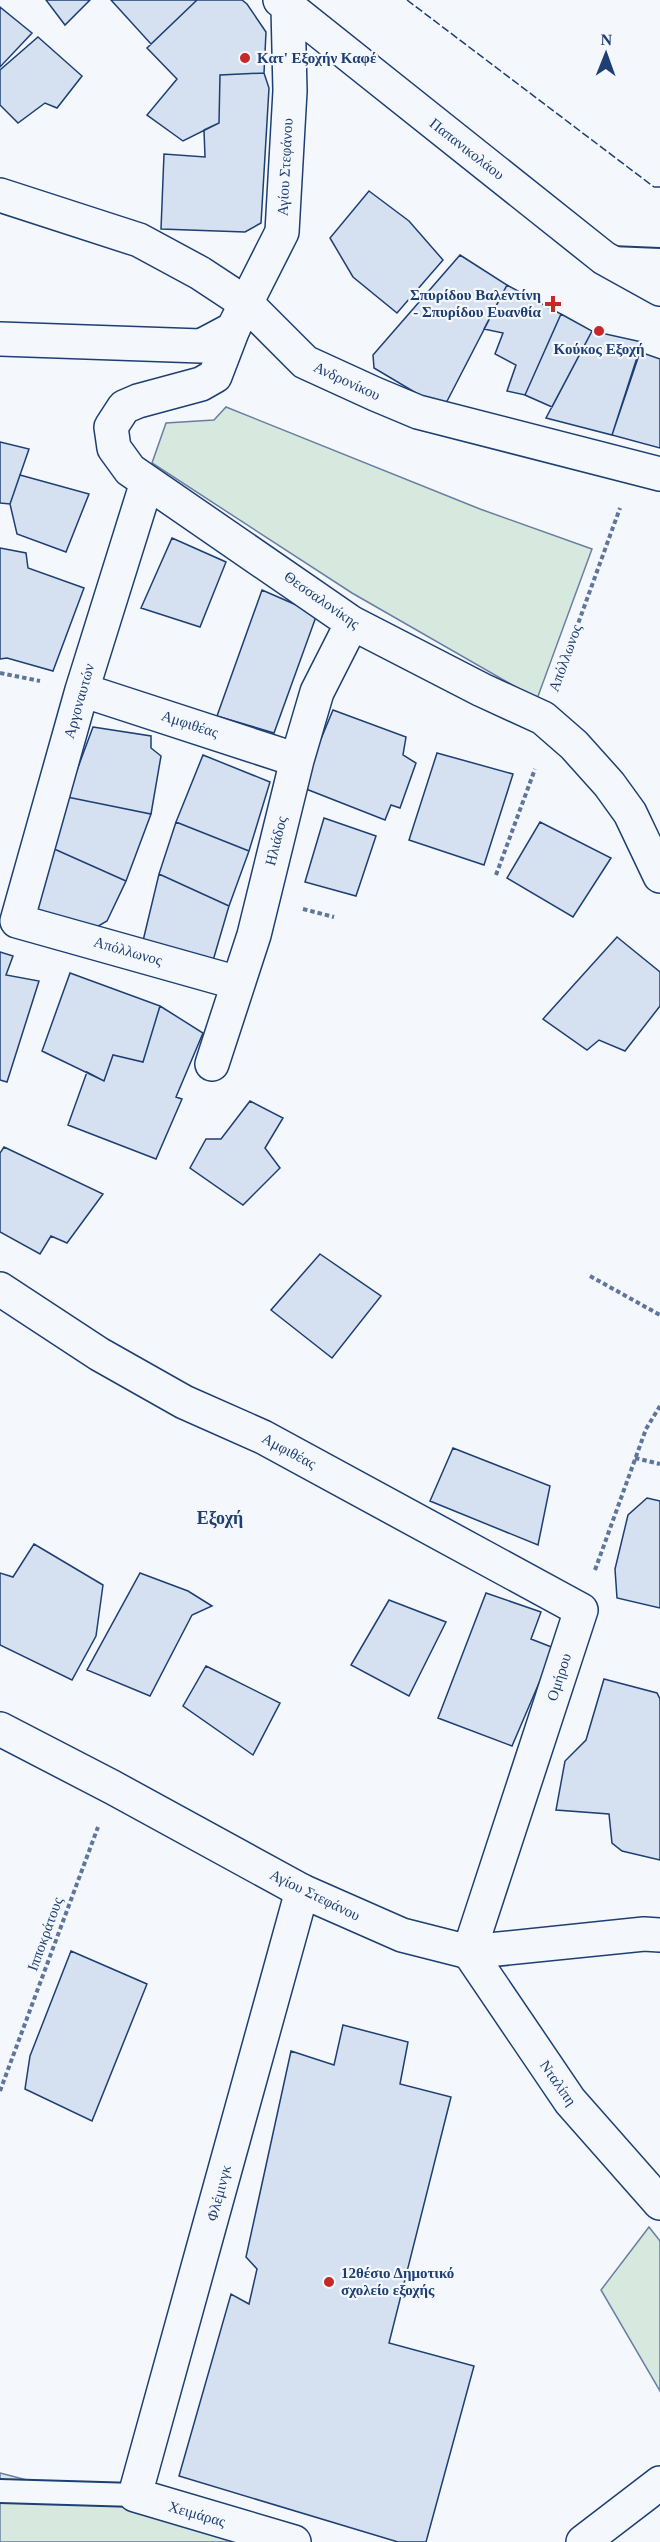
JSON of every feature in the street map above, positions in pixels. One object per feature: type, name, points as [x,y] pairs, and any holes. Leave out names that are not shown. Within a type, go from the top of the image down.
[{"type":"street","name":"Παπανικολάου","points":[[284,4],[604,258],[660,289]]},
{"type":"street","name":"Αγίου Στεφάνου","points":[[240,317],[282,232],[290,91],[284,4]]},
{"type":"street","name":"Ανδρονίκου","points":[[0,195],[139,240],[200,273],[240,317],[305,362],[375,394],[418,412],[647,472]]},
{"type":"street","points":[[0,339],[201,346],[240,317]]},
{"type":"street","name":"Θεσσαλονίκης","points":[[240,317],[215,376],[201,384],[124,407],[111,427],[114,448],[130,470],[352,623],[482,690],[543,718],[574,745],[609,784],[630,813],[660,876]]},
{"type":"street","name":"Αργοναυτών","points":[[17,921],[82,690],[147,482]]},
{"type":"street","name":"Ηλιάδος","points":[[212,1064],[254,935],[297,760],[317,692],[352,623]]},
{"type":"street","name":"Αμφιθέας","points":[[82,690],[297,760]]},
{"type":"street","name":"Απόλλωνος","points":[[17,921],[238,983]]},
{"type":"street","name":"Αμφιθέας","points":[[0,1289],[99,1354],[184,1402],[263,1437],[581,1610]]},
{"type":"street","name":"Ομήρου","points":[[470,1952],[581,1610]]},
{"type":"street","name":"Αγίου Στεφάνου","points":[[0,1729],[112,1787],[302,1891],[402,1935],[470,1952],[644,1934],[660,1935]]},
{"type":"street","name":"Φλέμινγκ","points":[[135,2495],[302,1891]]},
{"type":"street","name":"Νταλίπη","points":[[470,1952],[570,2101],[660,2203]]},
{"type":"street","points":[[583,2542],[660,2483]]},
{"type":"street","name":"Χειμάρας","points":[[135,2495],[294,2542]]},
{"type":"lane","points":[[604,258],[660,260]]},
{"type":"lane","points":[[0,2491],[135,2495]]},
{"type":"path","name":"Απόλλωνος","points":[[496,875],[545,741],[543,718],[647,472]]},
{"type":"path","points":[[590,1276],[660,1315]]},
{"type":"path","points":[[581,1610],[646,1429],[660,1406]]},
{"type":"path","points":[[635,1458],[660,1464]]},
{"type":"path","name":"Ιπποκράτους","points":[[0,2091],[112,1787]]},
{"type":"shaded area","points":[[226,407],[480,509],[592,549],[537,699],[352,593],[152,463],[166,423],[214,420]]},
{"type":"shaded area","points":[[649,2227],[660,2241],[660,2391],[601,2290]]},
{"type":"shaded area","points":[[0,2473],[264,2542],[0,2542]]},
{"type":"building","points":[[46,0],[90,0],[65,25]]},
{"type":"building","points":[[111,0],[197,0],[151,44]]},
{"type":"building","points":[[197,0],[242,0],[247,4],[266,32],[264,73],[220,75],[219,123],[183,141],[147,115],[177,79],[147,48]]},
{"type":"building","points":[[0,7],[32,33],[0,67]]},
{"type":"building","points":[[38,37],[82,76],[57,108],[45,103],[18,123],[0,105],[0,70]]},
{"type":"building","points":[[264,73],[269,88],[261,223],[245,232],[161,229],[164,154],[205,157],[204,130],[219,123],[220,75]]},
{"type":"building","points":[[369,191],[409,221],[443,260],[397,313],[353,277],[330,238]]},
{"type":"building","points":[[460,255],[507,285],[443,409],[374,368],[373,355]]},
{"type":"building","points":[[507,285],[561,314],[525,395],[507,391],[516,365],[495,354],[503,333],[484,329]]},
{"type":"building","points":[[561,314],[592,331],[552,407],[525,395]]},
{"type":"building","points":[[592,331],[642,342],[612,435],[546,418]]},
{"type":"building","points":[[640,352],[660,359],[660,448],[612,435]]},
{"type":"building","points":[[0,442],[29,449],[10,504],[0,503]]},
{"type":"building","points":[[20,475],[89,494],[66,552],[17,534],[10,504]]},
{"type":"building","points":[[172,538],[226,562],[200,627],[141,608]]},
{"type":"building","points":[[0,548],[26,553],[28,568],[84,588],[53,671],[7,658],[0,659]]},
{"type":"building","points":[[262,590],[317,614],[274,733],[217,716]]},
{"type":"building","points":[[333,710],[406,737],[403,755],[416,763],[400,808],[391,805],[385,820],[301,787]]},
{"type":"building","points":[[93,727],[151,736],[151,748],[161,756],[151,814],[67,797]]},
{"type":"building","points":[[437,753],[513,774],[484,865],[409,840]]},
{"type":"building","points":[[203,755],[270,782],[249,851],[176,822]]},
{"type":"building","points":[[67,797],[151,814],[126,881],[52,848]]},
{"type":"building","points":[[324,818],[376,836],[356,896],[305,882]]},
{"type":"building","points":[[176,822],[249,851],[229,906],[159,874]]},
{"type":"building","points":[[540,822],[611,858],[573,917],[507,878]]},
{"type":"building","points":[[52,848],[126,881],[107,921],[95,928],[31,912]]},
{"type":"building","points":[[159,874],[229,906],[212,964],[142,945]]},
{"type":"building","points":[[617,937],[660,972],[660,1006],[625,1051],[599,1040],[587,1050],[543,1019]]},
{"type":"building","points":[[0,952],[13,956],[6,975],[39,981],[7,1082],[0,1080]]},
{"type":"building","points":[[70,973],[160,1006],[143,1062],[113,1055],[104,1081],[42,1051]]},
{"type":"building","points":[[160,1006],[203,1033],[176,1097],[182,1099],[156,1159],[68,1125],[87,1072],[104,1081],[113,1055],[143,1062]]},
{"type":"building","points":[[250,1101],[283,1118],[265,1148],[280,1168],[243,1205],[190,1168],[206,1139],[221,1139]]},
{"type":"building","points":[[4,1147],[103,1194],[67,1243],[51,1236],[40,1254],[0,1232],[0,1153]]},
{"type":"building","points":[[320,1254],[381,1296],[332,1358],[271,1310]]},
{"type":"building","points":[[453,1448],[550,1486],[538,1545],[430,1501]]},
{"type":"building","points":[[647,1498],[660,1501],[660,1608],[617,1598],[615,1569],[628,1515]]},
{"type":"building","points":[[34,1544],[103,1585],[96,1636],[72,1680],[0,1645],[0,1573],[13,1577]]},
{"type":"building","points":[[140,1573],[188,1591],[212,1606],[192,1615],[150,1696],[87,1670]]},
{"type":"building","points":[[486,1593],[541,1612],[531,1639],[554,1648],[512,1746],[438,1718]]},
{"type":"building","points":[[389,1600],[446,1622],[409,1696],[351,1665]]},
{"type":"building","points":[[206,1666],[280,1703],[253,1755],[183,1706]]},
{"type":"building","points":[[604,1679],[657,1693],[660,1699],[660,1860],[622,1851],[612,1843],[609,1814],[556,1810],[565,1761],[586,1740]]},
{"type":"building","points":[[71,1951],[147,1984],[92,2121],[25,2089],[30,2056]]},
{"type":"building","name":"12θέσιο Δημοτικό σχολείο εξοχής","points":[[343,2025],[408,2042],[400,2084],[451,2097],[389,2343],[474,2366],[426,2542],[398,2542],[179,2476],[231,2294],[249,2304],[257,2269],[246,2257],[291,2051],[334,2065]]},
{"type":"fence","points":[[407,0],[654,187],[660,187]]},
{"type":"place","name":"Κατ' Εξοχήν Καφέ","points":[[245,58]]},
{"type":"place","name":"Σπυρίδου Βαλεντίνη - Σπυρίδου Ευανθία","points":[[553,304]]},
{"type":"place","name":"Κούκος Εξοχή","points":[[599,331]]},
{"type":"place","name":"12θέσιο Δημοτικό σχολείο εξοχής","points":[[329,2282]]},
{"type":"district","name":"Εξοχή","points":[[220,1518]]}]
